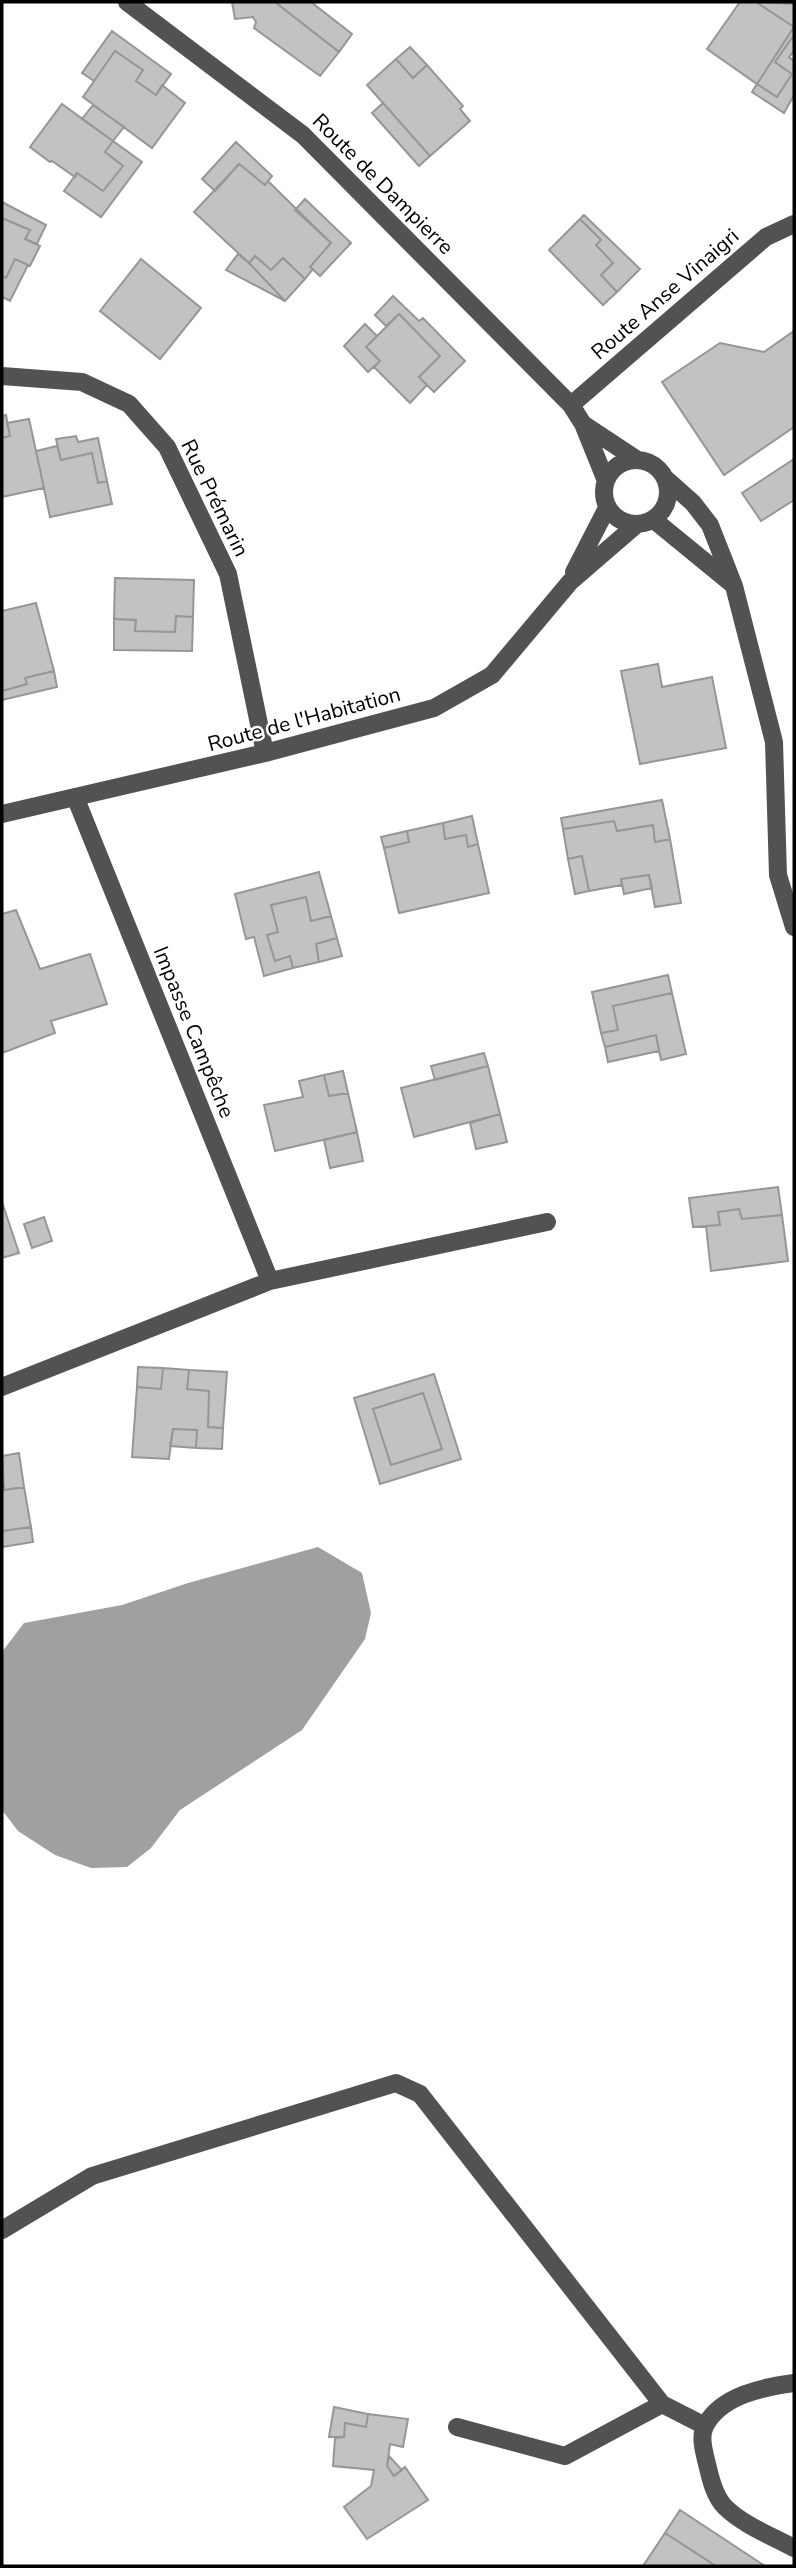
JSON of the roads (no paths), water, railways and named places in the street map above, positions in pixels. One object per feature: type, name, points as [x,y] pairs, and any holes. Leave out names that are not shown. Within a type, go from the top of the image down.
[{"type":"street","name":"Route de Dampierre","points":[[127,2],[303,135],[571,405],[583,424],[606,481]]},
{"type":"street","name":"Route Anse Vinaigri","points":[[571,405],[766,237],[794,224]]},
{"type":"street","name":"Rue Prémarin","points":[[2,376],[82,382],[129,404],[167,447],[228,574],[265,753]]},
{"type":"street","name":"Route de Dampierre","points":[[583,424],[636,459]]},
{"type":"street","points":[[666,479],[666,506],[654,520],[636,525],[616,518],[607,508],[603,490],[606,481],[614,468],[636,459],[654,465],[693,503],[710,525],[734,586],[774,742],[778,875],[794,927]]},
{"type":"street","name":"Route de l'Habitation","points":[[570,582],[607,508]]},
{"type":"street","points":[[654,520],[734,586]]},
{"type":"street","name":"Route de l'Habitation","points":[[2,814],[76,799],[265,753],[434,708],[492,675],[570,582],[636,525]]},
{"type":"street","name":"Impasse Campêche","points":[[76,799],[270,1281]]},
{"type":"street","points":[[2,1387],[270,1281],[547,1222]]},
{"type":"street","points":[[2,2230],[92,2176],[396,2083],[420,2094],[662,2404],[705,2426]]},
{"type":"street","points":[[794,2384],[763,2387],[728,2402],[705,2426],[703,2447],[712,2486],[724,2506],[749,2524],[794,2548]]},
{"type":"street","points":[[457,2427],[565,2456],[662,2404]]}]
